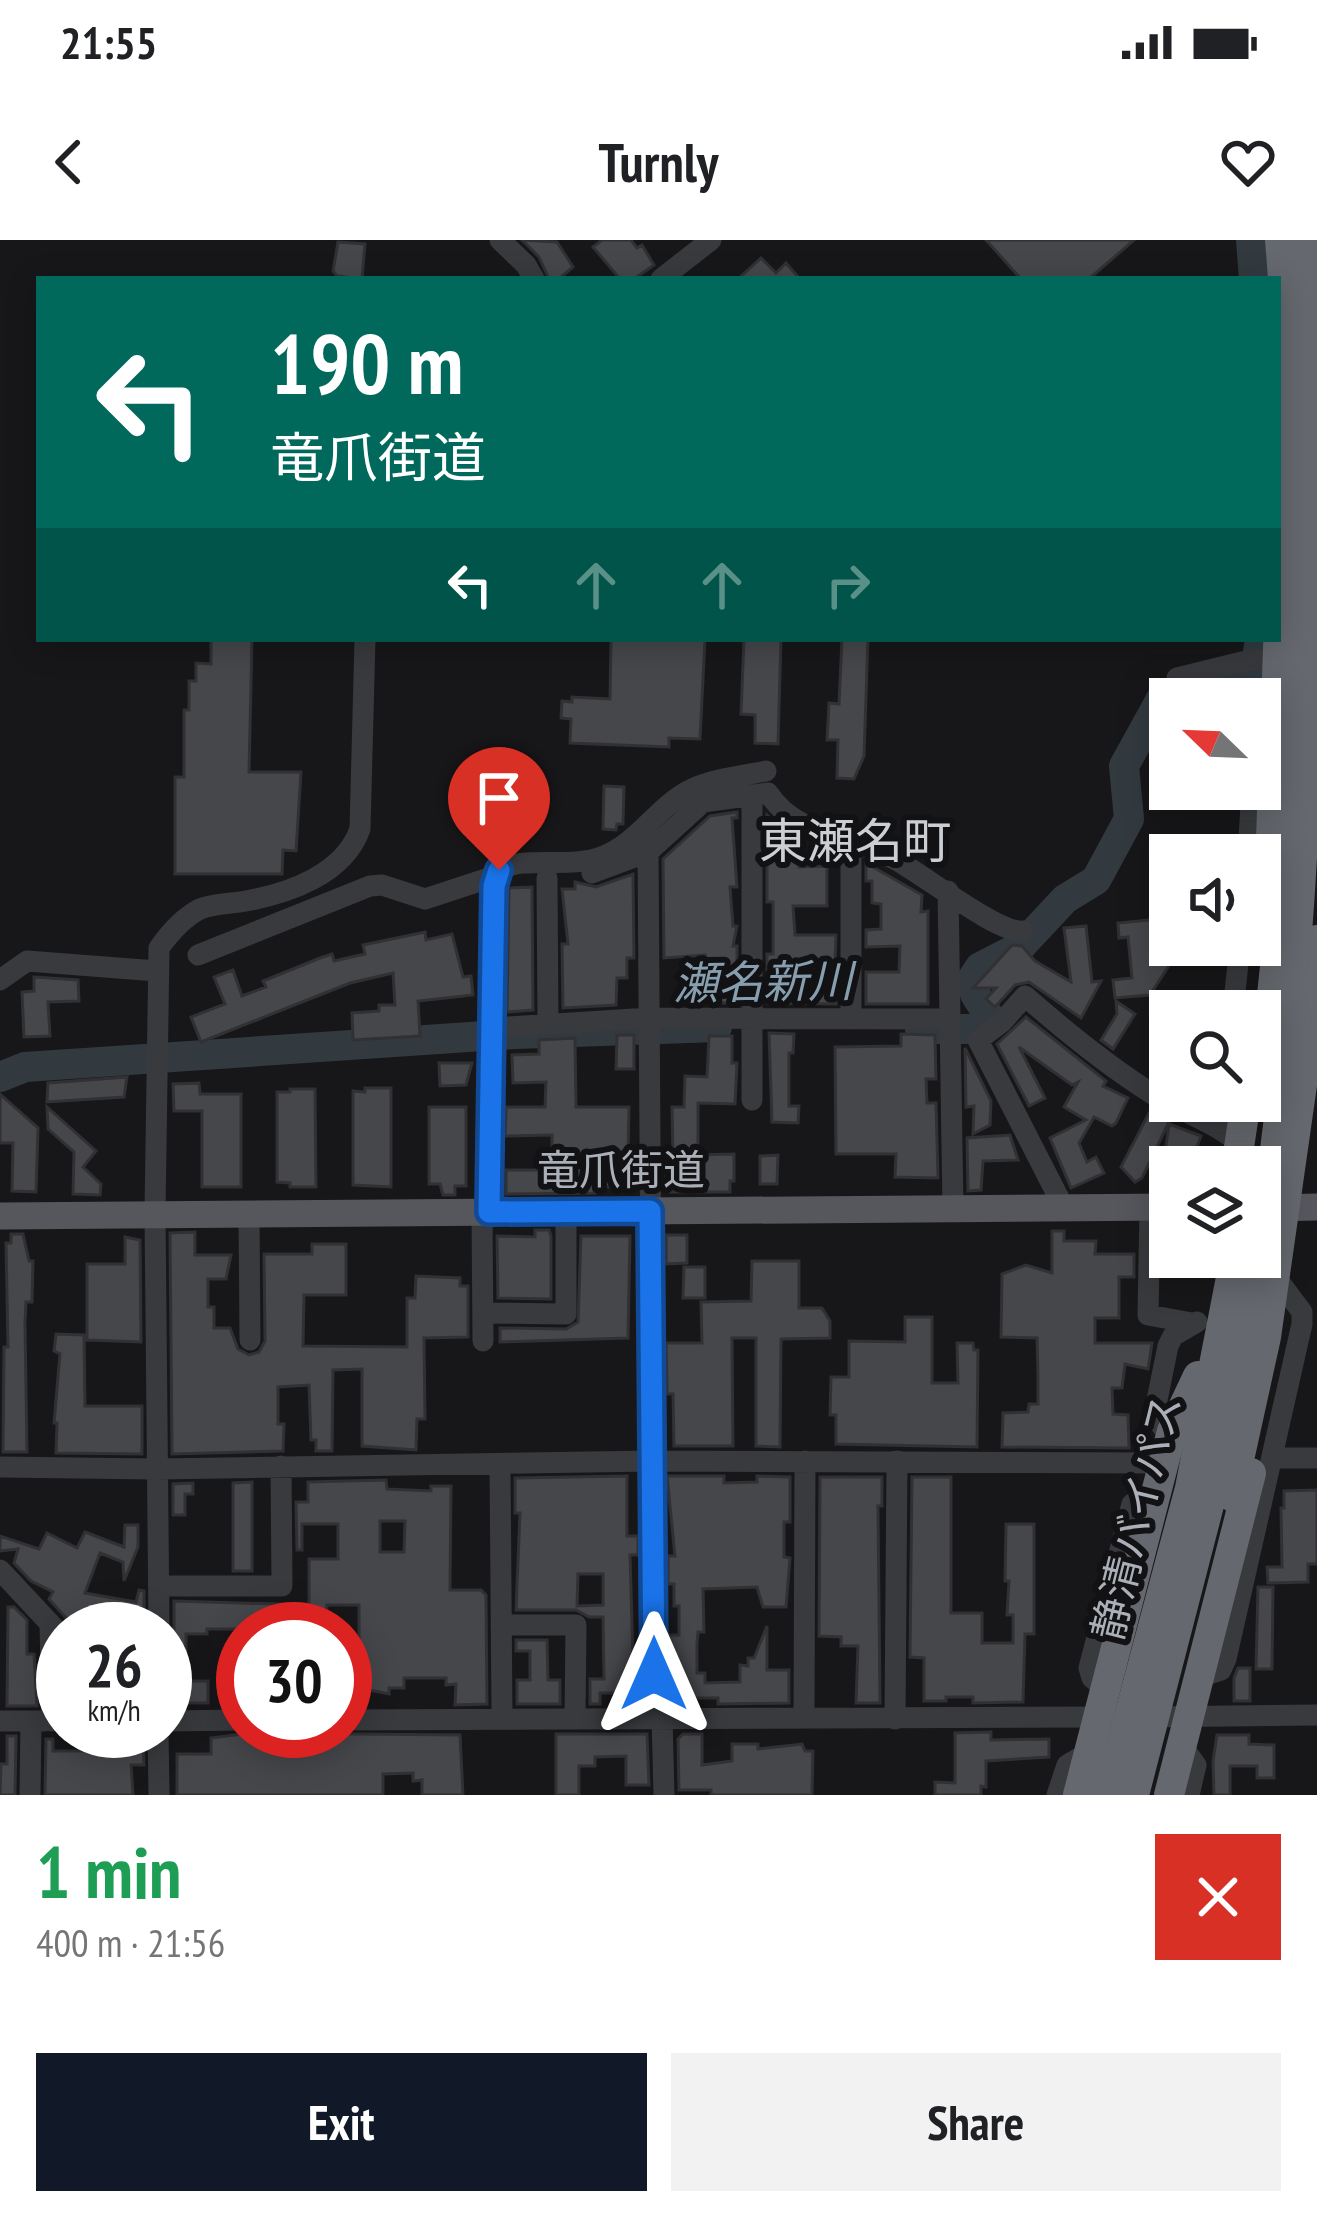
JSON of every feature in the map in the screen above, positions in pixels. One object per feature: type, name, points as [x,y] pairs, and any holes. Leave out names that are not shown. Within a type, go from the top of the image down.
[{"type":"highway","points":[[1269,240],[1272,276]]},
{"type":"highway","points":[[1270,990],[1286,827],[1294,635],[1294,483],[1280,240]]},
{"type":"highway","points":[[1307,240],[1316,288]]},
{"type":"highway","name":"静清バイパス","points":[[1278,1146],[1311,796],[1316,466],[1307,240]]},
{"type":"highway","points":[[1257,990],[1265,810]]},
{"type":"highway","points":[[1281,1179],[1309,1079],[1317,940]]},
{"type":"highway","points":[[1089,1795],[1198,1376],[1200,1321],[1213,1278]]},
{"type":"highway","name":"静清バイパス","points":[[1108,1795],[1190,1488],[1231,1278]]},
{"type":"highway","name":"静清バイパス","points":[[1134,1795],[1261,1278]]},
{"type":"highway","points":[[1169,1795],[1251,1475],[1263,1398],[1265,1278]]},
{"type":"highway","points":[[1152,1795],[1231,1496],[1266,1336]]},
{"type":"highway","points":[[1078,1795],[1163,1463],[1198,1376]]},
{"type":"main road","name":"竜爪街道","points":[[0,1216],[1149,1207]]},
{"type":"main road","points":[[1281,1208],[1317,1207]]},
{"type":"street","points":[[500,240],[532,276]]},
{"type":"street","points":[[664,276],[686,247],[711,240]]},
{"type":"street","points":[[159,1602],[155,1212],[159,948],[198,910],[252,901],[296,885],[323,874],[352,850],[360,830],[364,642]]},
{"type":"street","points":[[1177,677],[1258,653],[1317,650]]},
{"type":"street","points":[[483,1341],[494,881],[507,865],[560,865],[603,857],[635,838],[693,788],[766,771]]},
{"type":"street","points":[[198,955],[370,886],[382,885],[425,899],[516,877],[606,871],[648,852],[703,802],[768,793],[781,813],[891,857],[992,923],[1012,932],[1024,931]]},
{"type":"street","points":[[752,795],[752,1100]]},
{"type":"street","points":[[850,1019],[851,844]]},
{"type":"street","points":[[648,852],[653,1461],[664,1795]]},
{"type":"street","points":[[547,878],[548,1024]]},
{"type":"street","points":[[948,891],[953,1210]]},
{"type":"street","points":[[0,980],[27,961],[157,971]]},
{"type":"street","points":[[1065,1210],[978,1040],[1003,1022],[1025,995],[1102,1061],[1230,1146]]},
{"type":"street","points":[[491,1028],[649,1018],[947,1019]]},
{"type":"street","points":[[483,1313],[566,1314],[566,1211]]},
{"type":"street","points":[[249,1213],[250,1340]]},
{"type":"street","points":[[1152,1278],[1148,1315],[1200,1321]]},
{"type":"street","points":[[1200,1676],[1221,1670],[1226,1659],[1302,1324],[1302,1312],[1277,1278]]},
{"type":"street","points":[[0,1467],[653,1461],[1163,1463],[1154,1415],[1168,1346],[1173,1336],[1200,1321]]},
{"type":"street","points":[[1274,1458],[1317,1458]]},
{"type":"street","points":[[805,1461],[805,1716]]},
{"type":"street","points":[[895,1719],[897,1461]]},
{"type":"street","points":[[500,1464],[502,1718]]},
{"type":"street","points":[[159,1586],[282,1586],[281,1466]]},
{"type":"street","points":[[0,1570],[36,1608]]},
{"type":"street","points":[[501,1625],[577,1624],[575,1718]]},
{"type":"street","points":[[372,1720],[895,1719],[1102,1703],[1186,1731],[1317,1715]]},
{"type":"street","points":[[0,1721],[36,1721]]},
{"type":"street","points":[[1186,1731],[1196,1766],[1189,1795]]},
{"type":"street","points":[[1057,1795],[1066,1766],[1089,1752]]},
{"type":"street","points":[[30,1795],[40,1758]]},
{"type":"street","points":[[158,1758],[159,1795]]},
{"type":"building","points":[[522,240],[557,242],[573,267],[562,276],[548,276],[539,257]]},
{"type":"building","points":[[602,240],[631,240],[637,248],[642,245],[654,265],[638,276],[617,276],[593,247]]},
{"type":"building","points":[[986,240],[1134,240],[1092,276],[1018,276]]},
{"type":"building","points":[[338,242],[365,244],[362,276],[337,276],[333,271]]},
{"type":"building","points":[[761,258],[776,273],[786,263],[797,276],[741,276]]},
{"type":"building","points":[[211,642],[252,642],[249,772],[301,772],[296,851],[283,850],[282,874],[175,874],[175,777],[184,777],[184,710],[189,710],[189,681],[196,681],[196,663],[211,664]]},
{"type":"building","points":[[611,642],[705,642],[700,739],[669,738],[669,747],[570,743],[571,719],[561,718],[562,701],[610,699]]},
{"type":"building","points":[[744,642],[781,642],[778,744],[755,743],[755,715],[741,714]]},
{"type":"building","points":[[842,642],[868,642],[864,756],[854,779],[837,778],[838,740],[827,740],[829,703],[839,704]]},
{"type":"building","points":[[604,786],[624,787],[623,824],[617,824],[616,830],[603,829]]},
{"type":"building","points":[[737,812],[737,818],[732,818],[737,887],[730,887],[733,926],[737,926],[733,946],[737,946],[737,1003],[705,1003],[705,955],[664,958],[663,859],[710,816]]},
{"type":"building","points":[[767,815],[779,826],[779,834],[787,834],[787,851],[799,851],[799,867],[827,866],[827,906],[793,906],[795,935],[836,935],[835,962],[796,963],[797,993],[836,994],[836,1004],[767,1003],[773,902],[767,902]]},
{"type":"building","points":[[866,863],[922,895],[921,912],[928,911],[928,1004],[866,1004],[866,972],[899,972],[900,946],[866,947],[866,930],[881,929],[881,904],[872,903]]},
{"type":"building","points":[[633,874],[634,958],[627,958],[627,978],[617,978],[616,1005],[563,1008],[562,944],[568,944],[562,889],[575,889],[575,882],[596,887]]},
{"type":"building","points":[[532,887],[533,1010],[507,1012],[509,888]]},
{"type":"building","points":[[1149,920],[1149,966],[1169,966],[1149,995],[1115,998],[1113,980],[1132,978],[1128,937],[1119,938],[1118,923]]},
{"type":"building","points":[[1086,926],[1092,982],[1101,981],[1081,1018],[1029,982],[1015,985],[995,1007],[986,999],[996,988],[973,988],[1012,945],[1022,946],[1035,961],[1071,982],[1064,928]]},
{"type":"building","points":[[425,932],[426,940],[452,934],[463,977],[471,976],[473,995],[418,1001],[420,1036],[353,1040],[352,1013],[395,1005],[393,973],[350,983],[201,1042],[191,1017],[225,1004],[214,977],[233,970],[242,996],[266,987],[263,981],[320,958],[332,954],[334,961],[365,954],[363,945]]},
{"type":"building","points":[[34,977],[78,980],[79,1001],[48,1002],[50,1036],[24,1037],[22,992],[34,991]]},
{"type":"building","points":[[1116,1001],[1135,1014],[1113,1049],[1101,1040],[1117,1014]]},
{"type":"building","points":[[1026,1017],[1106,1081],[1103,1086],[1128,1098],[1116,1123],[1112,1126],[1094,1117],[1079,1143],[1087,1162],[1096,1157],[1104,1173],[1071,1188],[1050,1138],[1086,1120],[1064,1107],[1078,1082],[1072,1085],[1019,1047],[1045,1098],[1029,1106],[997,1044]]},
{"type":"building","points":[[769,1033],[794,1034],[793,1053],[789,1053],[789,1106],[799,1106],[798,1123],[772,1122]]},
{"type":"building","points":[[901,1034],[935,1035],[936,1079],[926,1079],[927,1103],[936,1103],[938,1178],[895,1177],[896,1154],[836,1154],[835,1047],[901,1046]]},
{"type":"building","points":[[617,1035],[634,1035],[634,1069],[616,1069]]},
{"type":"building","points":[[709,1036],[732,1036],[732,1063],[737,1063],[735,1104],[698,1103],[698,1155],[734,1154],[734,1181],[730,1181],[730,1192],[667,1192],[665,1156],[673,1156],[672,1107],[684,1107],[685,1076],[707,1077]]},
{"type":"building","points":[[575,1038],[576,1107],[629,1107],[628,1153],[614,1153],[614,1187],[595,1187],[595,1193],[506,1194],[506,1170],[552,1170],[552,1135],[505,1136],[506,1107],[545,1107],[546,1082],[513,1083],[512,1055],[539,1054],[539,1040]]},
{"type":"building","points":[[965,1048],[991,1101],[990,1125],[973,1134],[974,1106],[966,1107]]},
{"type":"building","points":[[439,1063],[472,1063],[466,1085],[440,1086]]},
{"type":"building","points":[[127,1077],[124,1097],[47,1102],[48,1083]]},
{"type":"building","points":[[199,1083],[200,1094],[241,1094],[241,1187],[202,1187],[202,1111],[174,1111],[173,1084]]},
{"type":"building","points":[[365,1088],[391,1088],[391,1187],[353,1185],[353,1091],[365,1092]]},
{"type":"building","points":[[315,1089],[316,1187],[277,1182],[277,1092]]},
{"type":"building","points":[[0,1094],[38,1128],[36,1192],[12,1191],[13,1143],[0,1143]]},
{"type":"building","points":[[47,1107],[96,1151],[83,1167],[101,1184],[100,1195],[73,1194],[74,1152],[48,1129]]},
{"type":"building","points":[[429,1107],[466,1107],[466,1186],[455,1186],[455,1195],[443,1195],[440,1184],[429,1184]]},
{"type":"building","points":[[1149,1113],[1149,1122],[1169,1122],[1157,1146],[1149,1146],[1149,1163],[1142,1178],[1135,1182],[1121,1167]]},
{"type":"building","points":[[1169,1124],[1201,1136],[1197,1146],[1166,1146]]},
{"type":"building","points":[[1010,1135],[1018,1160],[983,1161],[981,1190],[968,1191],[967,1138]]},
{"type":"building","points":[[778,1155],[777,1184],[760,1184],[760,1156]]},
{"type":"building","points":[[535,1230],[549,1230],[551,1236],[551,1299],[498,1298],[497,1236],[535,1237]]},
{"type":"building","points":[[1052,1231],[1064,1231],[1064,1241],[1096,1241],[1095,1254],[1134,1254],[1134,1277],[1119,1277],[1119,1318],[1095,1318],[1095,1343],[1152,1343],[1148,1369],[1125,1364],[1122,1388],[1112,1388],[1113,1414],[1128,1415],[1129,1448],[1002,1447],[1003,1413],[1028,1412],[1029,1404],[1038,1404],[1038,1375],[1037,1338],[1001,1337],[1002,1274],[1026,1265],[1052,1273]]},
{"type":"building","points":[[195,1232],[195,1255],[231,1255],[226,1279],[208,1279],[208,1307],[214,1307],[214,1328],[230,1328],[238,1349],[249,1355],[259,1352],[265,1341],[264,1254],[312,1254],[312,1244],[346,1244],[346,1295],[304,1295],[303,1346],[407,1347],[407,1298],[415,1298],[416,1276],[460,1278],[460,1286],[468,1286],[468,1337],[424,1338],[425,1419],[417,1419],[416,1450],[362,1446],[362,1369],[333,1370],[332,1451],[316,1451],[316,1440],[311,1440],[309,1385],[278,1387],[283,1451],[172,1454],[170,1233]]},
{"type":"building","points":[[11,1234],[23,1234],[29,1261],[33,1261],[32,1302],[26,1302],[25,1323],[27,1452],[3,1452],[6,1243],[11,1243]]},
{"type":"building","points":[[666,1235],[687,1235],[687,1263],[666,1264]]},
{"type":"building","points":[[581,1236],[630,1236],[628,1338],[500,1342],[500,1328],[566,1329],[578,1322]]},
{"type":"building","points":[[125,1237],[140,1240],[141,1342],[87,1340],[87,1264],[125,1264]]},
{"type":"building","points":[[752,1261],[799,1261],[799,1308],[822,1308],[830,1321],[830,1338],[781,1339],[780,1447],[756,1446],[756,1338],[732,1338],[733,1446],[674,1446],[666,1343],[702,1343],[701,1302],[751,1301]]},
{"type":"building","points":[[684,1267],[705,1267],[705,1298],[683,1298]]},
{"type":"building","points":[[905,1317],[932,1317],[932,1383],[958,1383],[957,1343],[973,1343],[978,1350],[977,1447],[836,1444],[836,1415],[830,1415],[831,1377],[849,1377],[849,1341],[905,1342]]},
{"type":"building","points":[[56,1334],[84,1335],[85,1406],[142,1406],[142,1454],[56,1453],[60,1354],[54,1351]]},
{"type":"building","points":[[627,1476],[627,1536],[638,1536],[638,1555],[630,1555],[634,1693],[600,1693],[600,1704],[590,1704],[590,1679],[604,1679],[603,1617],[576,1610],[516,1610],[520,1513],[515,1513],[515,1478]],"holes":[[[578,1574],[603,1574],[603,1605],[577,1606]]]},
{"type":"building","points":[[667,1476],[724,1476],[724,1483],[757,1482],[757,1476],[790,1477],[790,1522],[784,1522],[784,1557],[790,1558],[786,1607],[763,1607],[757,1587],[703,1589],[704,1632],[698,1632],[697,1643],[697,1673],[705,1673],[705,1683],[740,1682],[740,1665],[748,1666],[748,1658],[754,1658],[767,1626],[767,1670],[789,1670],[789,1703],[718,1704],[718,1698],[683,1698],[683,1704],[669,1704],[668,1635],[679,1635],[679,1606],[674,1606],[674,1584],[668,1584],[668,1556],[675,1556]]},
{"type":"building","points":[[820,1477],[882,1477],[882,1506],[878,1506],[880,1703],[856,1703],[858,1646],[841,1646],[841,1637],[819,1636]]},
{"type":"building","points":[[912,1477],[951,1477],[951,1613],[982,1613],[982,1643],[1013,1643],[1013,1615],[1007,1615],[1009,1581],[1005,1581],[1006,1524],[1034,1524],[1034,1634],[1025,1634],[1023,1702],[973,1703],[973,1697],[924,1701],[924,1658],[910,1657]]},
{"type":"building","points":[[386,1480],[387,1489],[431,1491],[431,1486],[451,1486],[450,1590],[481,1590],[486,1595],[487,1704],[455,1705],[456,1684],[446,1685],[446,1678],[404,1678],[404,1688],[389,1688],[389,1694],[372,1691],[372,1602],[309,1602],[309,1559],[338,1559],[338,1524],[302,1524],[302,1550],[297,1550],[296,1502],[308,1502],[308,1482]],"holes":[[[380,1521],[405,1521],[404,1552],[380,1552]]]},
{"type":"building","points":[[252,1482],[252,1571],[233,1571],[233,1483]]},
{"type":"building","points":[[193,1483],[193,1494],[185,1494],[185,1515],[173,1515],[173,1484]]},
{"type":"building","points":[[1317,1490],[1317,1564],[1308,1564],[1308,1582],[1268,1583],[1267,1567],[1282,1567],[1284,1491]]},
{"type":"building","points":[[125,1525],[138,1525],[138,1547],[124,1581],[123,1562],[100,1553],[85,1593],[136,1602],[52,1602],[53,1592],[31,1581],[14,1563],[18,1549],[0,1551],[0,1536],[39,1549],[47,1533],[77,1548],[85,1532],[124,1547]]},
{"type":"building","points":[[1258,1587],[1273,1587],[1272,1669],[1256,1669]]},
{"type":"building","points":[[174,1601],[216,1602],[216,1629],[192,1634],[192,1602]]},
{"type":"building","points":[[8,1607],[14,1607],[27,1620],[36,1706],[7,1706]]},
{"type":"building","points":[[516,1640],[547,1640],[548,1680],[560,1680],[560,1704],[517,1704],[517,1680],[530,1680],[530,1651],[516,1651]]},
{"type":"building","points":[[1238,1668],[1250,1668],[1250,1701],[1234,1701]]},
{"type":"building","points":[[192,1681],[208,1681],[208,1703],[192,1703]]},
{"type":"building","points":[[991,1732],[991,1740],[1049,1739],[1049,1757],[986,1761],[986,1787],[981,1786],[981,1795],[935,1795],[935,1782],[955,1783],[955,1733]]},
{"type":"building","points":[[372,1734],[460,1735],[463,1795],[422,1795],[422,1780],[413,1781],[413,1773],[383,1774],[383,1795],[177,1795],[177,1758],[211,1754],[211,1738],[216,1737],[216,1758],[372,1758]]},
{"type":"building","points":[[556,1734],[647,1734],[649,1785],[626,1785],[626,1756],[595,1757],[595,1766],[579,1766],[579,1795],[556,1795]]},
{"type":"building","points":[[683,1734],[702,1734],[702,1765],[732,1761],[732,1744],[758,1744],[758,1749],[802,1744],[805,1751],[813,1751],[812,1795],[711,1795],[711,1790],[679,1790],[678,1739]]},
{"type":"building","points":[[1217,1735],[1249,1735],[1249,1744],[1274,1745],[1274,1778],[1257,1778],[1257,1766],[1230,1766],[1230,1795],[1214,1795]]},
{"type":"building","points":[[7,1736],[16,1736],[15,1795],[0,1795]]},
{"type":"building","points":[[46,1758],[144,1758],[144,1765],[131,1765],[133,1795],[45,1795]]},
{"type":"waterway","name":"瀬名新川","points":[[1251,240],[1254,276]]},
{"type":"waterway","name":"瀬名新川","points":[[920,1029],[974,1029],[990,1018],[972,979],[980,967],[1021,946],[1065,899],[1096,880],[1129,819],[1124,766],[1161,699],[1174,692],[1226,689],[1254,677],[1260,642]]},
{"type":"waterway","name":"瀬名新川","points":[[0,1077],[25,1067],[515,1034],[717,1027]]},
{"type":"district","name":"東瀬名町","points":[[855,840]]},
{"type":"route","points":[[499,870],[494,886],[489,1212],[650,1211],[654,1674]]}]
